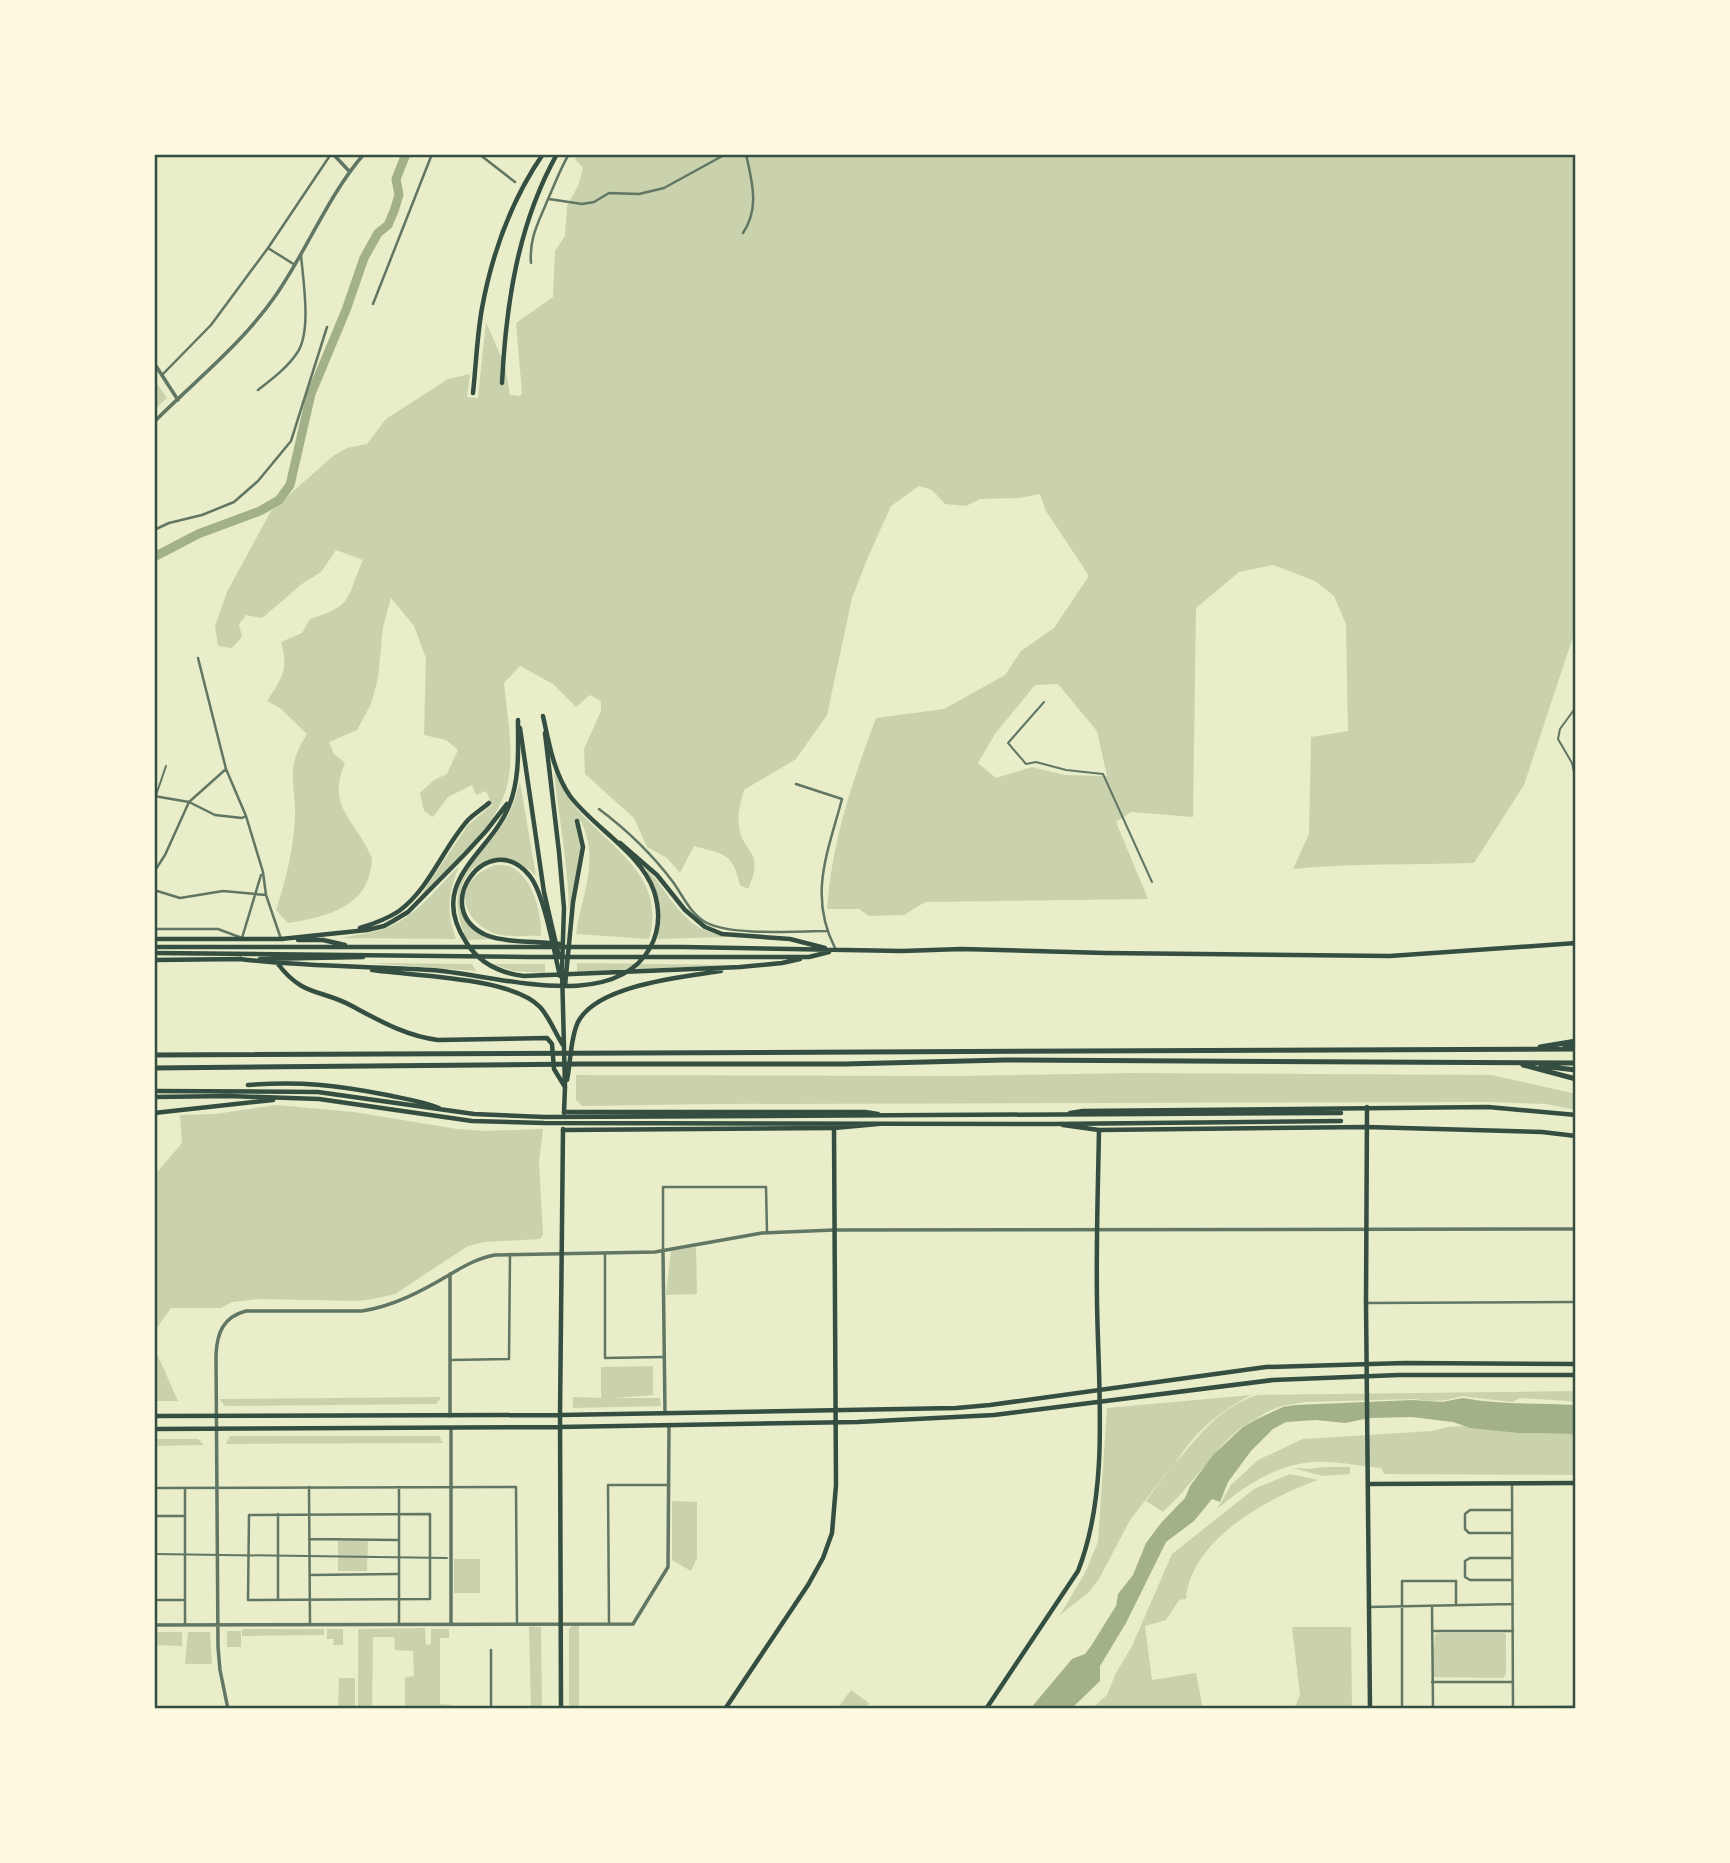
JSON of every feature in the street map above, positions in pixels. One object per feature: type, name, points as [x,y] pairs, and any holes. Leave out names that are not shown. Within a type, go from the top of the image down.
[{"type":"highway","points":[[154,1055],[1520,1050],[1576,1045]]},
{"type":"highway","points":[[154,1068],[845,1064],[1004,1060],[1576,1063]]},
{"type":"highway","points":[[1517,1063],[1576,1070]]},
{"type":"highway","points":[[1517,1063],[1576,1079]]},
{"type":"main road","points":[[473,393],[482,306],[501,237],[517,198],[543,154]]},
{"type":"main road","points":[[502,383],[507,307],[521,243],[544,177],[558,154]]},
{"type":"main road","points":[[154,953],[240,953],[278,964],[464,973],[513,981],[566,986],[619,978],[635,968],[653,942],[659,920],[652,885],[642,870],[568,792],[554,765],[543,716],[564,908],[562,983],[564,1004]]},
{"type":"main road","points":[[562,969],[544,892],[519,720],[513,796],[501,822],[467,863],[458,878],[455,892],[455,917],[461,935],[478,958],[492,967],[524,976],[741,967],[782,963],[836,951]]},
{"type":"main road","points":[[281,939],[384,926],[408,912],[486,831],[505,808],[515,783]]},
{"type":"main road","points":[[349,932],[377,923],[408,903],[465,824],[489,803]]},
{"type":"main road","points":[[561,1709],[559,1415],[564,1004],[573,902],[583,847],[577,821]]},
{"type":"main road","points":[[598,826],[657,875],[685,910],[705,927],[722,934],[790,939],[836,951]]},
{"type":"main road","points":[[529,943],[488,936],[469,922],[463,910],[463,889],[467,879],[479,867],[502,861],[519,866],[529,874],[538,888],[562,983]]},
{"type":"main road","points":[[154,939],[323,940],[355,947]]},
{"type":"main road","points":[[154,960],[355,947],[529,943],[836,951],[949,948],[1105,953],[1390,956],[1576,943]]},
{"type":"main road","points":[[154,947],[316,960],[368,956],[809,957]]},
{"type":"main road","points":[[278,964],[286,975],[310,991],[350,1005],[422,1038],[549,1039],[554,1069],[565,1087]]},
{"type":"main road","points":[[350,967],[482,984],[518,993],[541,1008],[564,1047]]},
{"type":"main road","points":[[565,1087],[575,1029],[584,1013],[597,1002],[632,988],[741,967]]},
{"type":"main road","points":[[248,1085],[310,1082],[354,1087],[426,1102],[446,1111]]},
{"type":"main road","points":[[154,1091],[318,1092],[446,1111],[544,1120]]},
{"type":"main road","points":[[154,1097],[229,1096],[361,1103],[472,1121],[821,1120],[1341,1113]]},
{"type":"main road","points":[[154,1113],[292,1098]]},
{"type":"main road","points":[[1367,1107],[1370,1709]]},
{"type":"main road","points":[[1056,1115],[1083,1111],[1488,1107],[1576,1115]]},
{"type":"main road","points":[[564,1112],[865,1112],[889,1119],[1052,1124],[1341,1121]]},
{"type":"main road","points":[[563,1130],[864,1127],[889,1119]]},
{"type":"main road","points":[[1052,1124],[1098,1130],[1367,1128],[1542,1132],[1576,1136]]},
{"type":"main road","points":[[725,1709],[808,1585],[823,1558],[834,1520],[834,1128]]},
{"type":"main road","points":[[986,1709],[1060,1599],[1082,1560],[1093,1513],[1099,1462],[1098,1130]]},
{"type":"main road","points":[[154,1416],[450,1416],[835,1411],[990,1405],[1266,1367],[1576,1364]]},
{"type":"main road","points":[[154,1429],[559,1427],[957,1418],[1273,1380],[1368,1376],[1576,1375]]},
{"type":"main road","points":[[1368,1485],[1576,1483]]},
{"type":"street","points":[[154,159],[157,154]]},
{"type":"street","points":[[162,375],[212,325],[332,154],[350,172]]},
{"type":"street","points":[[154,422],[240,339],[274,298],[350,172],[364,154]]},
{"type":"street","points":[[373,304],[432,154]]},
{"type":"street","points":[[479,154],[515,181]]},
{"type":"street","points":[[531,263],[535,226],[549,199],[558,172],[569,154]]},
{"type":"street","points":[[549,199],[582,204],[594,202],[609,193],[639,194],[664,188],[726,154]]},
{"type":"street","points":[[743,233],[751,222],[754,203],[746,154]]},
{"type":"street","points":[[268,248],[295,265]]},
{"type":"street","points":[[258,390],[284,368],[299,350],[304,333],[301,255]]},
{"type":"street","points":[[154,530],[234,502],[258,481],[290,441],[327,327]]},
{"type":"street","points":[[154,363],[178,400]]},
{"type":"street","points":[[198,658],[226,769],[246,816],[263,872],[266,895],[281,939]]},
{"type":"street","points":[[1044,702],[1008,743],[1026,764],[1036,762],[1066,770],[1103,774],[1152,882]]},
{"type":"street","points":[[1576,707],[1560,729],[1558,739],[1568,756],[1576,781]]},
{"type":"street","points":[[166,766],[155,798],[189,802],[215,815],[242,818],[246,816]]},
{"type":"street","points":[[154,872],[165,855],[189,802],[226,769]]},
{"type":"street","points":[[796,784],[842,799],[820,881],[827,931],[836,951]]},
{"type":"street","points":[[599,809],[648,852],[674,883],[690,908],[707,923],[739,930],[827,931]]},
{"type":"street","points":[[154,929],[218,929],[243,938],[263,872]]},
{"type":"street","points":[[154,890],[180,898],[223,891],[266,895]]},
{"type":"street","points":[[664,1413],[663,1187],[766,1187],[767,1233]]},
{"type":"street","points":[[228,1709],[220,1670],[218,1625],[216,1342],[221,1328],[231,1316],[246,1311],[373,1309],[409,1297],[481,1258],[510,1254],[663,1251],[767,1233],[834,1230],[1576,1229]]},
{"type":"street","points":[[450,1360],[509,1359],[510,1254]]},
{"type":"street","points":[[605,1254],[605,1358],[664,1357]]},
{"type":"street","points":[[450,1275],[450,1416]]},
{"type":"street","points":[[1366,1303],[1576,1302]]},
{"type":"street","points":[[154,1625],[633,1624],[668,1567],[669,1424]]},
{"type":"street","points":[[450,1428],[451,1624]]},
{"type":"street","points":[[1512,1484],[1513,1708]]},
{"type":"street","points":[[609,1624],[608,1485],[669,1485]]},
{"type":"street","points":[[309,1487],[310,1625]]},
{"type":"street","points":[[399,1487],[399,1624]]},
{"type":"street","points":[[154,1488],[516,1487],[517,1624]]},
{"type":"street","points":[[185,1488],[185,1625]]},
{"type":"street","points":[[1512,1510],[1469,1510],[1465,1514],[1465,1529],[1469,1533],[1512,1533]]},
{"type":"street","points":[[278,1514],[278,1600]]},
{"type":"street","points":[[309,1514],[430,1514],[430,1600],[248,1600],[248,1515],[309,1514]]},
{"type":"street","points":[[185,1516],[154,1516],[154,1600],[185,1600]]},
{"type":"street","points":[[309,1539],[399,1540]]},
{"type":"street","points":[[154,1554],[447,1558]]},
{"type":"street","points":[[1513,1558],[1470,1558],[1465,1561],[1465,1577],[1470,1580],[1513,1580]]},
{"type":"street","points":[[310,1575],[399,1574]]},
{"type":"street","points":[[1402,1708],[1402,1581],[1456,1581],[1456,1605]]},
{"type":"street","points":[[1369,1606],[1513,1604]]},
{"type":"street","points":[[1432,1606],[1433,1708]]},
{"type":"street","points":[[1432,1631],[1513,1631]]},
{"type":"street","points":[[491,1650],[491,1709]]},
{"type":"street","points":[[1432,1682],[1513,1682]]},
{"type":"street","points":[[1370,1709],[1576,1707]]},
{"type":"shaded area","points":[[579,154],[1576,154],[1576,628],[1524,785],[1474,863],[1293,869],[1309,834],[1311,737],[1348,731],[1346,624],[1334,596],[1315,581],[1273,565],[1239,572],[1196,608],[1193,817],[1131,812],[1116,822],[1148,899],[925,902],[904,915],[869,916],[859,909],[827,909],[838,835],[876,718],[944,709],[1005,675],[1021,651],[1054,628],[1089,576],[1046,511],[1040,494],[1020,498],[980,499],[966,506],[945,504],[932,490],[919,486],[891,506],[868,557],[852,598],[827,715],[796,759],[744,790],[739,825],[755,866],[748,889],[740,885],[734,866],[720,853],[694,846],[680,873],[667,858],[647,847],[634,818],[585,774],[584,749],[601,711],[601,701],[590,695],[576,707],[553,684],[520,666],[504,683],[510,760],[502,801],[471,846],[420,896],[468,825],[492,805],[486,791],[476,795],[472,785],[448,797],[433,817],[424,811],[420,793],[434,780],[447,774],[458,750],[446,740],[424,735],[426,658],[414,626],[391,598],[383,627],[378,678],[371,704],[357,730],[329,742],[334,754],[345,763],[340,778],[341,802],[371,856],[366,885],[359,895],[338,909],[288,923],[276,910],[294,831],[293,767],[307,734],[280,708],[267,701],[283,673],[281,642],[302,633],[310,619],[342,605],[363,560],[336,550],[321,572],[302,584],[262,618],[246,615],[239,624],[242,637],[232,648],[218,646],[215,626],[227,592],[271,511],[333,456],[347,448],[367,444],[386,419],[448,379],[470,374],[467,397],[478,398],[486,322],[505,366],[510,395],[520,396],[522,393],[516,323],[553,297],[555,251],[565,236],[567,206],[578,186],[583,168],[575,159]],"holes":[[[1058,684],[1097,731],[1107,776],[1065,775],[1032,767],[996,778],[978,763],[995,734],[1035,685]]]},
{"type":"shaded area","points":[[154,379],[167,398],[154,410]]},
{"type":"shaded area","points":[[554,772],[573,804],[617,848],[642,879],[650,896],[653,916],[649,939],[576,934],[588,877],[589,850],[581,821],[576,822],[581,848],[569,911]]},
{"type":"shaded area","points":[[520,782],[536,876],[515,861],[496,858],[479,864],[467,876],[460,892],[461,909],[470,926],[490,939],[467,940],[459,918],[457,899],[460,884],[467,870],[509,813]]},
{"type":"shaded area","points":[[495,865],[511,867],[525,879],[538,907],[541,936],[497,934],[473,918],[466,902],[469,884],[478,874]]},
{"type":"shaded area","points":[[459,866],[452,885],[450,902],[456,939],[340,938],[377,931],[399,922],[427,900]]},
{"type":"shaded area","points":[[645,867],[677,908],[692,922],[726,937],[657,939],[660,911]]},
{"type":"shaded area","points":[[370,963],[472,964],[476,971]]},
{"type":"shaded area","points":[[577,963],[732,965],[577,972]]},
{"type":"shaded area","points":[[491,964],[545,964],[545,973],[514,971]]},
{"type":"shaded area","points":[[1132,1073],[1492,1075],[1576,1094],[1576,1110],[1546,1104],[1489,1102],[582,1106],[576,1100],[576,1075],[958,1076]]},
{"type":"shaded area","points":[[276,1105],[354,1112],[457,1129],[543,1129],[539,1162],[543,1235],[540,1239],[484,1242],[468,1246],[395,1294],[359,1301],[258,1299],[232,1302],[221,1308],[171,1308],[154,1332],[154,1176],[182,1143],[180,1115],[215,1114]]},
{"type":"shaded area","points":[[696,1247],[697,1294],[666,1295],[671,1251]]},
{"type":"shaded area","points":[[154,1347],[178,1401],[154,1401]]},
{"type":"shaded area","points":[[653,1366],[653,1395],[615,1398],[660,1398],[661,1406],[573,1408],[573,1397],[601,1398],[601,1367]]},
{"type":"shaded area","points":[[1576,1391],[1576,1403],[1520,1398],[1512,1402],[1461,1396],[1439,1400],[1305,1402],[1267,1412],[1242,1427],[1225,1442],[1163,1512],[1146,1501],[1174,1463],[1130,1520],[1090,1591],[1060,1615],[1085,1573],[1098,1542],[1107,1408],[1251,1395],[1229,1408],[1208,1424],[1190,1442],[1176,1463],[1202,1432],[1222,1414],[1258,1395]]},
{"type":"shaded area","points":[[441,1397],[436,1404],[225,1406],[219,1399]]},
{"type":"shaded area","points":[[1463,1398],[1505,1403],[1576,1405],[1576,1434],[1518,1433],[1470,1428],[1453,1422],[1412,1417],[1369,1418],[1345,1423],[1316,1420],[1286,1422],[1273,1429],[1251,1451],[1228,1482],[1220,1502],[1212,1499],[1194,1521],[1166,1542],[1126,1623],[1100,1666],[1100,1681],[1071,1709],[1030,1709],[1072,1659],[1085,1654],[1116,1606],[1118,1594],[1133,1575],[1146,1543],[1185,1498],[1190,1486],[1213,1455],[1243,1427],[1283,1407],[1295,1405],[1413,1400],[1442,1402]]},
{"type":"shaded area","points":[[1462,1426],[1518,1433],[1576,1434],[1576,1475],[1384,1474],[1381,1468],[1313,1462],[1269,1474],[1217,1509],[1231,1485],[1258,1460],[1303,1439],[1432,1431]]},
{"type":"shaded area","points":[[230,1436],[439,1436],[443,1443],[226,1444]]},
{"type":"shaded area","points":[[154,1439],[198,1439],[204,1445],[154,1446]]},
{"type":"shaded area","points":[[1350,1467],[1350,1474],[1323,1476],[1293,1468],[1310,1469]]},
{"type":"shaded area","points":[[1290,1474],[1318,1480],[1277,1498],[1235,1524],[1202,1558],[1191,1577],[1186,1599],[1179,1600],[1166,1620],[1145,1626],[1152,1680],[1196,1673],[1203,1709],[1091,1709],[1107,1695],[1132,1646],[1172,1554],[1254,1489]]},
{"type":"shaded area","points":[[672,1501],[697,1502],[697,1558],[691,1571],[672,1560]]},
{"type":"shaded area","points":[[338,1541],[368,1541],[367,1571],[338,1571]]},
{"type":"shaded area","points":[[454,1559],[480,1559],[480,1593],[454,1593]]},
{"type":"shaded area","points":[[574,1624],[579,1625],[579,1709],[569,1709],[569,1629]]},
{"type":"shaded area","points":[[529,1626],[541,1627],[542,1709],[531,1709]]},
{"type":"shaded area","points":[[1292,1627],[1351,1627],[1352,1709],[1294,1709],[1300,1695]]},
{"type":"shaded area","points":[[425,1628],[426,1645],[431,1644],[431,1629],[449,1629],[449,1638],[440,1638],[440,1704],[452,1705],[452,1709],[405,1709],[405,1677],[414,1676],[413,1651],[395,1650],[394,1637],[373,1637],[372,1709],[358,1709],[358,1629]]},
{"type":"shaded area","points":[[242,1629],[324,1629],[324,1635],[242,1636]]},
{"type":"shaded area","points":[[327,1629],[343,1629],[343,1645],[333,1645],[334,1639],[327,1639]]},
{"type":"shaded area","points":[[227,1631],[241,1631],[241,1647],[227,1647]]},
{"type":"shaded area","points":[[154,1632],[182,1632],[182,1646],[154,1645]]},
{"type":"shaded area","points":[[188,1632],[210,1632],[212,1664],[185,1664]]},
{"type":"shaded area","points":[[1504,1633],[1506,1674],[1503,1678],[1432,1677],[1435,1635]]},
{"type":"shaded area","points":[[339,1678],[355,1678],[355,1709],[338,1709]]},
{"type":"shaded area","points":[[851,1690],[869,1703],[864,1709],[837,1709]]},
{"type":"waterway","points":[[154,557],[198,534],[260,511],[279,500],[290,485],[311,394],[346,310],[364,258],[378,233],[388,225],[394,211],[399,195],[396,179],[406,154]]}]
